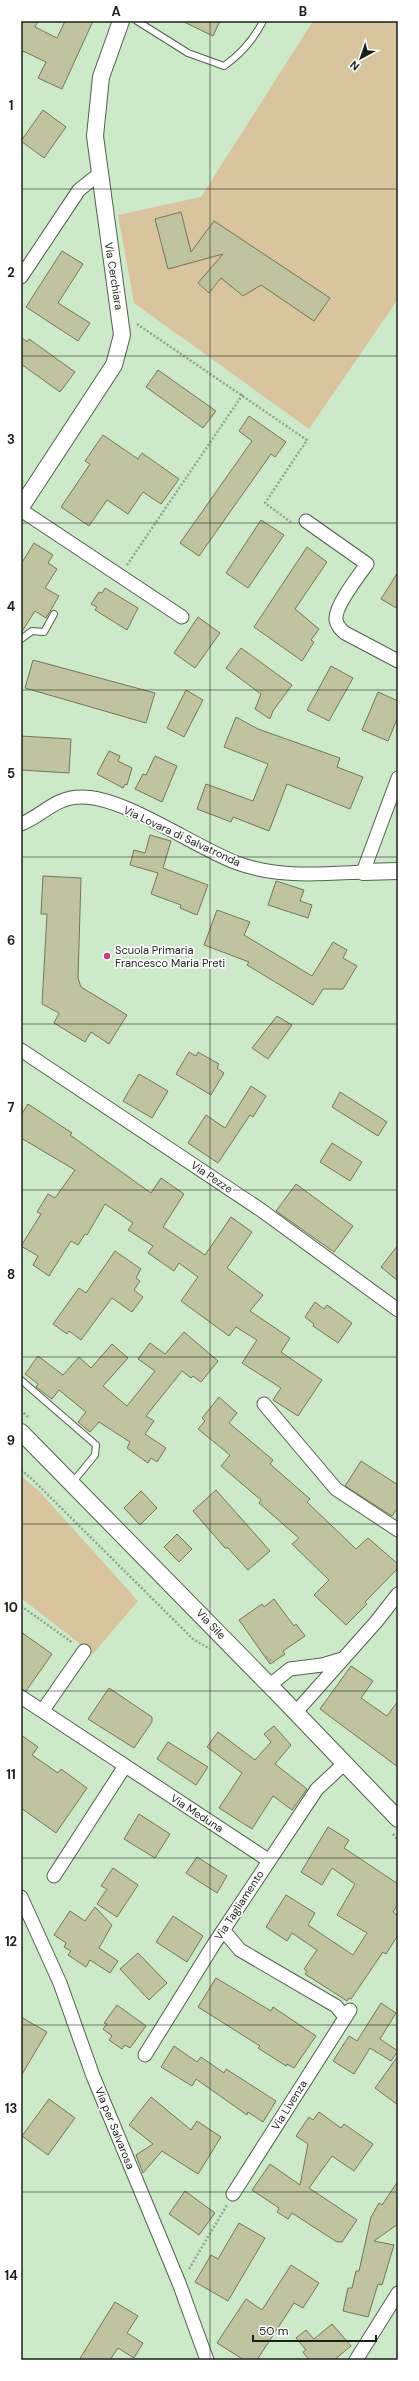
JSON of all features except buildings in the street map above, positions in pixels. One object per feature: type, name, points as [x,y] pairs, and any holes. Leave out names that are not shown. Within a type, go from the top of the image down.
[{"type":"street","name":"Via Cerchiara","points":[[21,509],[114,365],[122,334],[95,136],[101,77],[121,21]]},
{"type":"street","points":[[21,277],[79,190],[99,174]]},
{"type":"street","points":[[21,509],[182,617]]},
{"type":"street","points":[[300,522],[366,564],[339,607],[336,620],[339,627],[345,633],[396,655]]},
{"type":"street","points":[[363,872],[398,778]]},
{"type":"street","name":"Via Lovara di Salvatronda","points":[[21,824],[59,802],[76,797],[91,798],[121,807],[224,858],[254,869],[300,874],[398,871]]},
{"type":"street","name":"Via Pezze","points":[[21,1050],[261,1210],[398,1310]]},
{"type":"street","points":[[264,1404],[336,1489],[398,1530]]},
{"type":"street","name":"Via Sile","points":[[21,1432],[270,1685],[398,1819]]},
{"type":"street","points":[[296,1712],[376,1622],[398,1594]]},
{"type":"street","points":[[43,1710],[84,1651]]},
{"type":"street","points":[[270,1685],[290,1669],[322,1665],[344,1658]]},
{"type":"street","name":"Via Meduna","points":[[21,1697],[43,1710],[268,1860]]},
{"type":"street","name":"Via Tagliamento","points":[[145,2055],[268,1860],[317,1789],[345,1763]]},
{"type":"street","points":[[54,1876],[125,1766]]},
{"type":"street","name":"Via per Salvarosa","points":[[21,1897],[60,1983],[106,2107],[179,2283],[207,2360]]},
{"type":"street","name":"Via Livenza","points":[[224,1931],[240,1950],[348,2014],[233,2194]]},
{"type":"street","points":[[356,2360],[398,2293]]},
{"type":"lane","points":[[137,21],[188,53],[224,66],[237,57],[258,32],[263,21]]},
{"type":"lane","points":[[21,640],[32,631],[44,632],[54,614]]},
{"type":"lane","points":[[21,1380],[96,1445],[95,1455],[72,1483]]},
{"type":"path","points":[[131,320],[243,394],[307,440],[266,504],[300,522]]},
{"type":"path","points":[[125,569],[243,394]]},
{"type":"path","points":[[21,1470],[32,1478],[194,1639],[215,1653]]},
{"type":"path","points":[[21,1606],[84,1651]]},
{"type":"path","points":[[179,2283],[233,2194]]},
{"type":"shaded area","points":[[313,21],[398,21],[398,299],[309,429],[134,303],[118,215],[201,197]]},
{"type":"shaded area","points":[[21,1476],[40,1492],[138,1601],[93,1654],[21,1598]]},
{"type":"place","name":"Scuola Primaria Francesco Maria Preti","points":[[107,956]]}]
